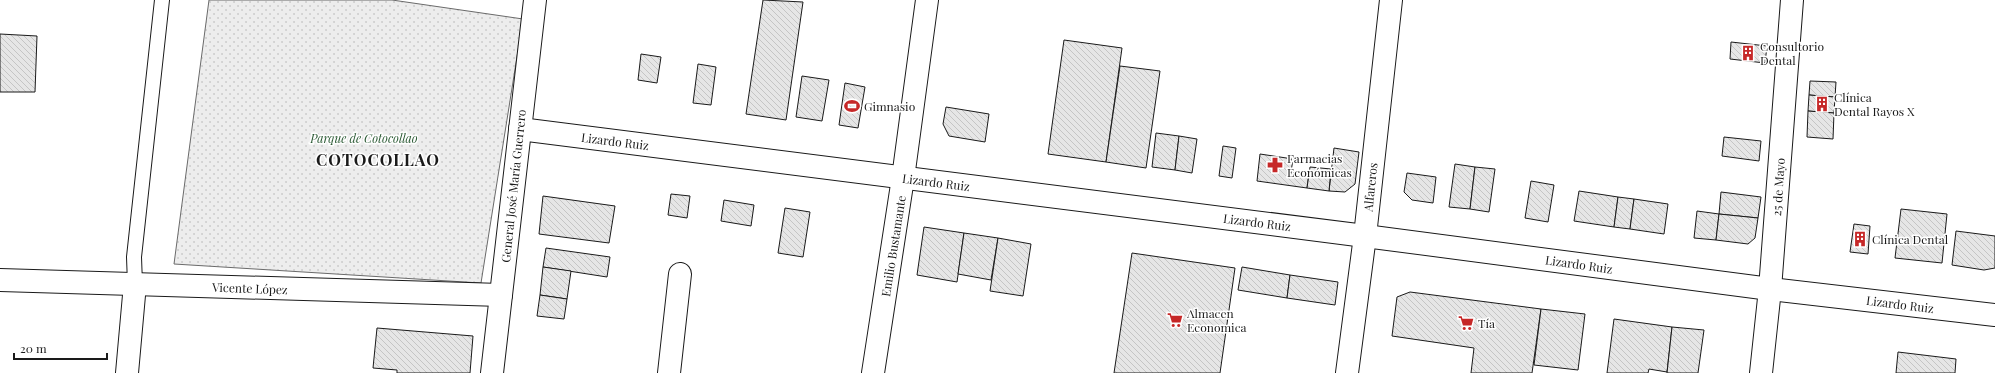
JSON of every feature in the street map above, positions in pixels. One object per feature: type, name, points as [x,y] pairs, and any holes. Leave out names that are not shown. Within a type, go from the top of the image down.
[{"type":"street","name":"General José María Guerrero","points":[[492,373],[535,0]]},
{"type":"street","name":"Emilio Bustamante","points":[[873,373],[903,178],[927,0]]},
{"type":"street","name":"Alfareros","points":[[1348,373],[1391,0]]},
{"type":"street","name":"25 de Mayo","points":[[1761,373],[1770,289],[1792,0]]},
{"type":"street","name":"Lizardo Ruiz","points":[[520,129],[1770,289],[1995,315]]},
{"type":"street","points":[[669,373],[680,274]]},
{"type":"street","name":"Vicente López","points":[[0,280],[501,295]]},
{"type":"street","points":[[127,373],[135,284]]},
{"type":"lane","points":[[135,284],[134,257],[162,0]]},
{"type":"green space","name":"Parque de Cotocollao","points":[[209,0],[392,0],[523,19],[481,283],[174,264]]},
{"type":"building","points":[[763,0],[803,2],[786,120],[746,114]]},
{"type":"building","points":[[0,34],[37,36],[35,92],[0,92]]},
{"type":"building","points":[[1064,40],[1122,48],[1106,162],[1048,154]]},
{"type":"building","name":"Consultorio Dental","points":[[1731,42],[1767,46],[1765,63],[1730,59]]},
{"type":"building","points":[[641,54],[661,57],[657,83],[638,80]]},
{"type":"building","points":[[698,64],[716,67],[711,105],[693,103]]},
{"type":"building","points":[[1120,66],[1160,71],[1146,168],[1106,162]]},
{"type":"building","points":[[802,76],[829,80],[822,121],[796,117]]},
{"type":"building","points":[[1810,81],[1836,82],[1835,97],[1809,95]]},
{"type":"building","name":"Gimnasio","points":[[845,83],[865,87],[858,128],[839,125]]},
{"type":"building","name":"Clínica Dental Rayos X","points":[[1809,95],[1835,97],[1834,113],[1808,111]]},
{"type":"building","points":[[946,107],[989,114],[985,142],[949,136],[943,124]]},
{"type":"building","points":[[1808,111],[1834,113],[1833,139],[1807,137]]},
{"type":"building","points":[[1156,133],[1179,136],[1175,170],[1152,167]]},
{"type":"building","points":[[1179,136],[1197,139],[1192,173],[1175,170]]},
{"type":"building","points":[[1724,137],[1761,141],[1759,161],[1722,156]]},
{"type":"building","points":[[1223,146],[1236,148],[1232,178],[1219,176]]},
{"type":"building","points":[[1334,148],[1359,152],[1355,184],[1345,192],[1329,191]]},
{"type":"building","name":"Farmacias Económicas","points":[[1260,154],[1293,159],[1291,172],[1309,174],[1307,188],[1257,181]]},
{"type":"building","points":[[1455,164],[1475,167],[1470,209],[1449,207]]},
{"type":"building","points":[[1310,167],[1331,169],[1329,191],[1307,188]]},
{"type":"building","points":[[1475,167],[1495,169],[1489,212],[1470,209]]},
{"type":"building","points":[[1407,173],[1436,177],[1433,203],[1412,200],[1404,192]]},
{"type":"building","points":[[1531,181],[1554,185],[1548,222],[1525,218]]},
{"type":"building","points":[[1579,191],[1618,197],[1614,227],[1574,221]]},
{"type":"building","points":[[1721,192],[1761,197],[1758,218],[1719,214]]},
{"type":"building","points":[[671,194],[690,196],[687,218],[668,215]]},
{"type":"building","points":[[543,196],[615,206],[609,243],[539,234]]},
{"type":"building","points":[[1618,197],[1634,199],[1630,229],[1614,227]]},
{"type":"building","points":[[1634,199],[1668,204],[1664,234],[1630,229]]},
{"type":"building","points":[[724,200],[754,205],[751,226],[721,221]]},
{"type":"building","points":[[785,208],[810,212],[803,257],[778,253]]},
{"type":"building","points":[[1901,209],[1947,214],[1942,263],[1895,258]]},
{"type":"building","points":[[1697,211],[1719,214],[1716,240],[1694,238]]},
{"type":"building","points":[[1719,214],[1758,218],[1755,238],[1748,244],[1716,240]]},
{"type":"building","name":"Clínica Dental","points":[[1854,224],[1870,226],[1868,254],[1850,252]]},
{"type":"building","points":[[924,227],[964,233],[957,282],[917,275]]},
{"type":"building","points":[[1956,231],[1995,236],[1995,268],[1984,270],[1952,265]]},
{"type":"building","points":[[964,233],[998,238],[991,280],[958,274]]},
{"type":"building","points":[[998,238],[1031,244],[1023,296],[990,291]]},
{"type":"building","points":[[546,248],[610,257],[607,277],[543,267]]},
{"type":"building","name":"Almacen Economica","points":[[1132,253],[1235,268],[1220,373],[1114,373]]},
{"type":"building","points":[[543,267],[571,271],[567,299],[540,295]]},
{"type":"building","points":[[1242,267],[1290,275],[1287,298],[1238,290]]},
{"type":"building","points":[[1290,275],[1338,282],[1335,305],[1287,298]]},
{"type":"building","name":"Tía","points":[[1410,292],[1541,309],[1532,373],[1471,373],[1474,348],[1392,336],[1397,297]]},
{"type":"building","points":[[540,295],[567,299],[564,319],[537,316]]},
{"type":"building","points":[[1541,309],[1585,314],[1578,370],[1534,365]]},
{"type":"building","points":[[1614,319],[1672,327],[1667,372],[1649,369],[1648,373],[1607,373]]},
{"type":"building","points":[[1672,327],[1704,330],[1698,373],[1667,373]]},
{"type":"building","points":[[377,328],[473,336],[470,373],[397,373],[397,370],[373,368]]},
{"type":"building","points":[[1898,352],[1956,359],[1955,373],[1896,373]]},
{"type":"place","name":"Consultorio Dental","points":[[1748,53]]},
{"type":"place","name":"Clínica Dental Rayos X","points":[[1822,104]]},
{"type":"place","name":"Gimnasio","points":[[852,106]]},
{"type":"place","name":"Farmacias Económicas","points":[[1275,165]]},
{"type":"place","name":"Clínica Dental","points":[[1860,239]]},
{"type":"place","name":"Almacen Economica","points":[[1175,320]]},
{"type":"place","name":"Tía","points":[[1466,323]]},
{"type":"district","name":"COTOCOLLAO","points":[[378,159]]}]
